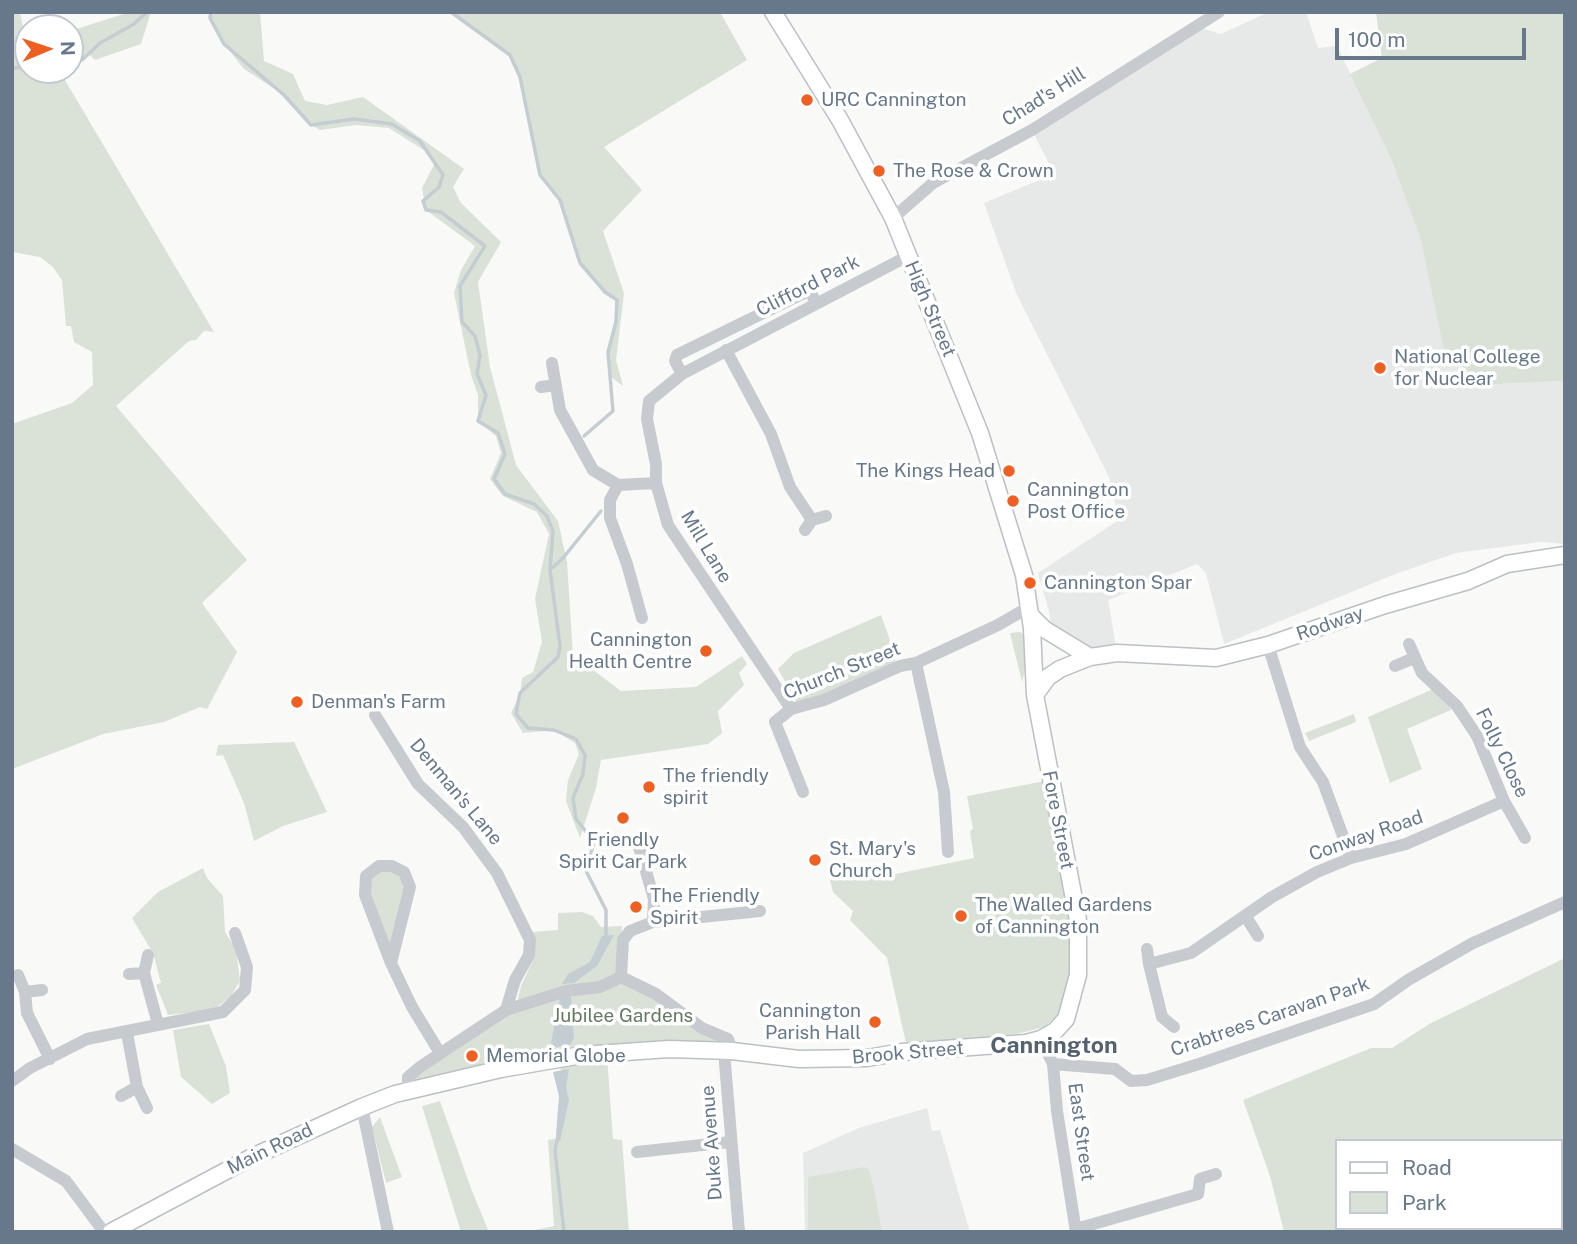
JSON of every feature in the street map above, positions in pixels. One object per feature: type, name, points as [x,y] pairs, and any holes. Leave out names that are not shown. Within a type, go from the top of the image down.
[{"type":"street","name":"High Street","points":[[773,12],[840,120],[893,218],[980,433],[1024,575],[1030,617]]},
{"type":"street","name":"Chad's Hill","points":[[893,218],[933,183],[1032,130],[1219,12]]},
{"type":"street","name":"Clifford Park","points":[[660,388],[682,373],[908,256]]},
{"type":"street","points":[[682,373],[675,361],[677,355],[810,290],[816,303]]},
{"type":"street","points":[[726,350],[771,434],[790,487],[809,525],[826,516]]},
{"type":"street","points":[[552,363],[560,410],[593,470],[618,485],[656,483]]},
{"type":"street","points":[[541,387],[556,385]]},
{"type":"street","name":"Mill Lane","points":[[660,388],[649,401],[647,419],[656,464],[656,483],[668,525],[791,709]]},
{"type":"street","points":[[618,485],[610,500],[610,518],[627,564],[642,618]]},
{"type":"street","name":"Rodway","points":[[1035,695],[1054,673],[1090,657],[1118,653],[1216,658],[1268,645],[1385,605],[1468,581],[1507,564],[1565,555]]},
{"type":"street","points":[[1030,617],[1044,629],[1090,657]]},
{"type":"street","name":"Church Street","points":[[803,792],[775,722],[791,709],[824,699],[900,666],[916,663],[998,625],[1030,617]]},
{"type":"street","name":"Fore Street","points":[[1030,617],[1035,695],[1078,920],[1080,950],[1074,998],[1066,1019],[1055,1031],[1041,1040]]},
{"type":"street","name":"Folly Close","points":[[1409,644],[1422,673],[1457,706],[1470,724],[1504,801],[1525,838]]},
{"type":"street","points":[[1268,645],[1300,747],[1323,782],[1351,858]]},
{"type":"street","points":[[1395,666],[1414,658]]},
{"type":"street","name":"Church Street","points":[[916,663],[944,792],[948,852]]},
{"type":"street","name":"Denman's Lane","points":[[375,715],[418,784],[463,827],[497,873],[530,940],[529,955],[514,980],[506,1010]]},
{"type":"street","name":"Conway Road","points":[[1149,964],[1191,953],[1272,897],[1317,872],[1351,858],[1406,844],[1504,801]]},
{"type":"street","points":[[637,840],[654,898],[653,922]]},
{"type":"street","points":[[391,962],[410,887],[404,872],[392,866],[379,866],[366,876],[365,895],[391,962],[412,1007],[440,1053]]},
{"type":"street","name":"Crabtrees Caravan Park","points":[[1053,1064],[1115,1069],[1131,1081],[1147,1080],[1199,1064],[1374,1004],[1408,980],[1473,943],[1565,902]]},
{"type":"street","points":[[621,976],[623,940],[630,931],[653,922],[760,911]]},
{"type":"street","points":[[1246,917],[1258,936]]},
{"type":"street","points":[[12,1081],[87,1040],[223,1012],[244,989],[247,967],[235,933]]},
{"type":"street","points":[[1147,949],[1162,1017],[1174,1027]]},
{"type":"street","points":[[148,955],[144,973],[158,1024]]},
{"type":"street","points":[[129,974],[144,973]]},
{"type":"street","points":[[18,975],[25,992],[27,1013],[50,1059]]},
{"type":"street","points":[[408,1092],[408,1077],[506,1010],[566,990],[600,986],[621,976]]},
{"type":"street","points":[[621,976],[656,994],[702,1028],[729,1039],[728,1051]]},
{"type":"street","points":[[25,992],[42,990]]},
{"type":"street","points":[[127,1033],[137,1087],[147,1108]]},
{"type":"street","name":"Brook Street","points":[[437,1084],[582,1055],[669,1049],[728,1051],[799,1059],[842,1059],[1041,1040]]},
{"type":"street","name":"East Street","points":[[1041,1040],[1053,1064],[1057,1111],[1076,1230]]},
{"type":"street","name":"Duke Avenue","points":[[728,1051],[730,1142],[739,1232]]},
{"type":"street","name":"Main Road","points":[[111,1232],[252,1157],[362,1108],[437,1084]]},
{"type":"street","points":[[121,1096],[137,1087]]},
{"type":"street","points":[[362,1108],[388,1232]]},
{"type":"street","points":[[637,1152],[730,1142]]},
{"type":"street","points":[[13,1150],[66,1181],[104,1232]]},
{"type":"street","points":[[1076,1230],[1198,1195],[1200,1179],[1216,1174]]},
{"type":"shaded area","points":[[1269,12],[1306,12],[1318,48],[1337,46],[1393,163],[1478,385],[1565,381],[1565,544],[1540,542],[1456,553],[1398,573],[1224,644],[1206,573],[1197,564],[1108,600],[1117,653],[1090,657],[1050,633],[1050,615],[1038,573],[1119,520],[1109,477],[1017,295],[984,203],[1054,174],[1032,130],[1197,27],[1221,34]]},
{"type":"shaded area","points":[[614,935],[597,966],[574,983],[562,984],[568,974],[590,962],[602,936]]},
{"type":"shaded area","points":[[571,996],[574,1038],[570,1045],[550,1048],[560,998]]},
{"type":"shaded area","points":[[569,1069],[566,1088],[569,1100],[560,1141],[556,1135],[559,1096],[553,1072]]},
{"type":"shaded area","points":[[927,1108],[932,1131],[940,1130],[970,1232],[805,1232],[803,1153],[859,1128]]},
{"type":"green space","points":[[12,12],[20,12],[14,14],[14,84],[67,84],[214,332],[204,331],[196,340],[189,341],[116,406],[247,560],[202,603],[237,652],[207,709],[200,707],[164,722],[103,734],[12,769],[12,424],[72,403],[93,385],[92,352],[74,342],[71,326],[66,326],[62,280],[53,267],[40,257],[12,252]]},
{"type":"green space","points":[[130,12],[151,12],[141,44],[95,60],[89,54],[84,58],[84,27]]},
{"type":"green space","points":[[207,12],[260,12],[264,61],[293,74],[305,101],[327,105],[363,97],[464,169],[453,187],[461,203],[501,242],[478,282],[490,367],[516,465],[558,521],[567,562],[573,655],[621,691],[696,687],[742,656],[747,664],[739,673],[744,685],[718,711],[722,733],[708,744],[601,760],[596,788],[580,838],[566,801],[568,780],[579,754],[575,743],[554,730],[523,733],[511,713],[520,694],[522,678],[533,672],[542,642],[535,599],[549,534],[537,512],[503,496],[490,479],[501,453],[496,436],[478,421],[478,395],[471,375],[454,293],[461,270],[475,246],[426,210],[422,188],[435,163],[427,152],[389,128],[356,125],[320,130],[311,125],[284,95],[244,69],[224,44]]},
{"type":"green space","points":[[451,12],[720,12],[747,60],[604,147],[642,190],[603,231],[624,293],[616,360],[623,386],[611,377],[608,352],[616,322],[617,300],[605,292],[580,263],[560,200],[540,175],[520,76],[510,55]]},
{"type":"green space","points":[[1376,12],[1565,12],[1565,381],[1478,385],[1444,350],[1421,240],[1393,163],[1350,74],[1382,58]]},
{"type":"green space","points":[[881,615],[894,652],[896,669],[799,707],[778,669],[794,653]]},
{"type":"green space","points":[[1020,632],[1024,635],[1026,666],[1022,682],[1010,633]]},
{"type":"green space","points":[[1438,687],[1451,710],[1407,729],[1422,769],[1390,783],[1368,717]]},
{"type":"green space","points":[[1354,714],[1356,722],[1309,741],[1305,733]]},
{"type":"green space","points":[[294,742],[327,812],[283,826],[254,841],[244,803],[223,755],[216,756],[218,745]]},
{"type":"green space","name":"The Walled Gardens of Cannington","points":[[1045,781],[1050,822],[1076,943],[1073,981],[1060,1013],[1044,1027],[1017,1034],[906,1043],[887,958],[850,920],[853,911],[833,892],[830,880],[844,880],[881,868],[886,876],[974,858],[970,831],[973,829],[967,796]]},
{"type":"green space","points":[[392,866],[410,887],[391,963],[365,895],[366,876]]},
{"type":"green space","points":[[203,868],[207,878],[223,896],[225,932],[236,949],[240,981],[231,996],[214,1010],[168,1015],[156,985],[161,983],[153,953],[132,918],[158,892]]},
{"type":"green space","name":"Jubilee Gardens","points":[[582,912],[593,916],[601,927],[622,926],[621,977],[732,1043],[596,1053],[408,1092],[408,1077],[516,1007],[521,986],[535,956],[533,932],[558,930],[558,913]]},
{"type":"green space","points":[[1565,958],[1565,1232],[1284,1232],[1270,1176],[1243,1100],[1371,1048],[1392,1048],[1431,1023]]},
{"type":"green space","points":[[209,1024],[226,1066],[230,1093],[212,1104],[181,1077],[173,1030]]},
{"type":"green space","points":[[607,1056],[613,1139],[622,1140],[629,1232],[525,1232],[554,1226],[548,1140],[559,1138],[564,1115],[560,1061]]},
{"type":"green space","points":[[440,1101],[489,1232],[461,1232],[422,1106]]},
{"type":"green space","points":[[380,1117],[402,1177],[386,1183],[372,1127]]},
{"type":"green space","points":[[865,1167],[869,1171],[874,1189],[882,1232],[808,1232],[808,1177]]},
{"type":"waterway","points":[[84,58],[100,43],[134,24],[147,12]]},
{"type":"waterway","points":[[211,12],[210,18],[224,44],[284,95],[311,125],[354,119],[392,124],[420,141],[443,175],[439,187],[423,201],[426,210],[441,212],[485,246],[460,286],[462,322],[475,336],[480,355],[477,374],[486,395],[478,421],[498,433],[505,454],[494,479],[505,494],[534,504],[547,516],[553,532],[550,570],[560,646],[558,657],[520,693],[516,714],[528,728],[554,730],[576,739],[585,755],[583,774],[573,798],[576,819],[594,842],[586,871],[606,910],[606,939]]},
{"type":"waterway","points":[[451,12],[510,55],[520,77],[540,175],[560,200],[580,263],[605,292],[617,300],[616,322],[608,352],[613,411],[584,436]]},
{"type":"waterway","points":[[550,570],[601,511]]},
{"type":"waterway","points":[[558,1136],[555,1150],[564,1232]]},
{"type":"place","name":"URC Cannington","points":[[807,100]]},
{"type":"place","name":"The Rose & Crown","points":[[879,171]]},
{"type":"place","name":"National College for Nuclear","points":[[1380,368]]},
{"type":"place","name":"The Kings Head","points":[[1009,471]]},
{"type":"place","name":"Cannington Post Office","points":[[1013,501]]},
{"type":"place","name":"Cannington Spar","points":[[1030,583]]},
{"type":"place","name":"Cannington Health Centre","points":[[706,651]]},
{"type":"place","name":"Denman's Farm","points":[[297,702]]},
{"type":"place","name":"The friendly spirit","points":[[649,787]]},
{"type":"place","name":"Friendly Spirit Car Park","points":[[623,818]]},
{"type":"place","name":"St. Mary's Church","points":[[815,860]]},
{"type":"place","name":"The Friendly Spirit","points":[[636,907]]},
{"type":"place","name":"The Walled Gardens of Cannington","points":[[961,916]]},
{"type":"place","name":"Cannington Parish Hall","points":[[875,1022]]},
{"type":"place","name":"Memorial Globe","points":[[472,1056]]},
{"type":"district","name":"Cannington","points":[[1054,1046]]}]
